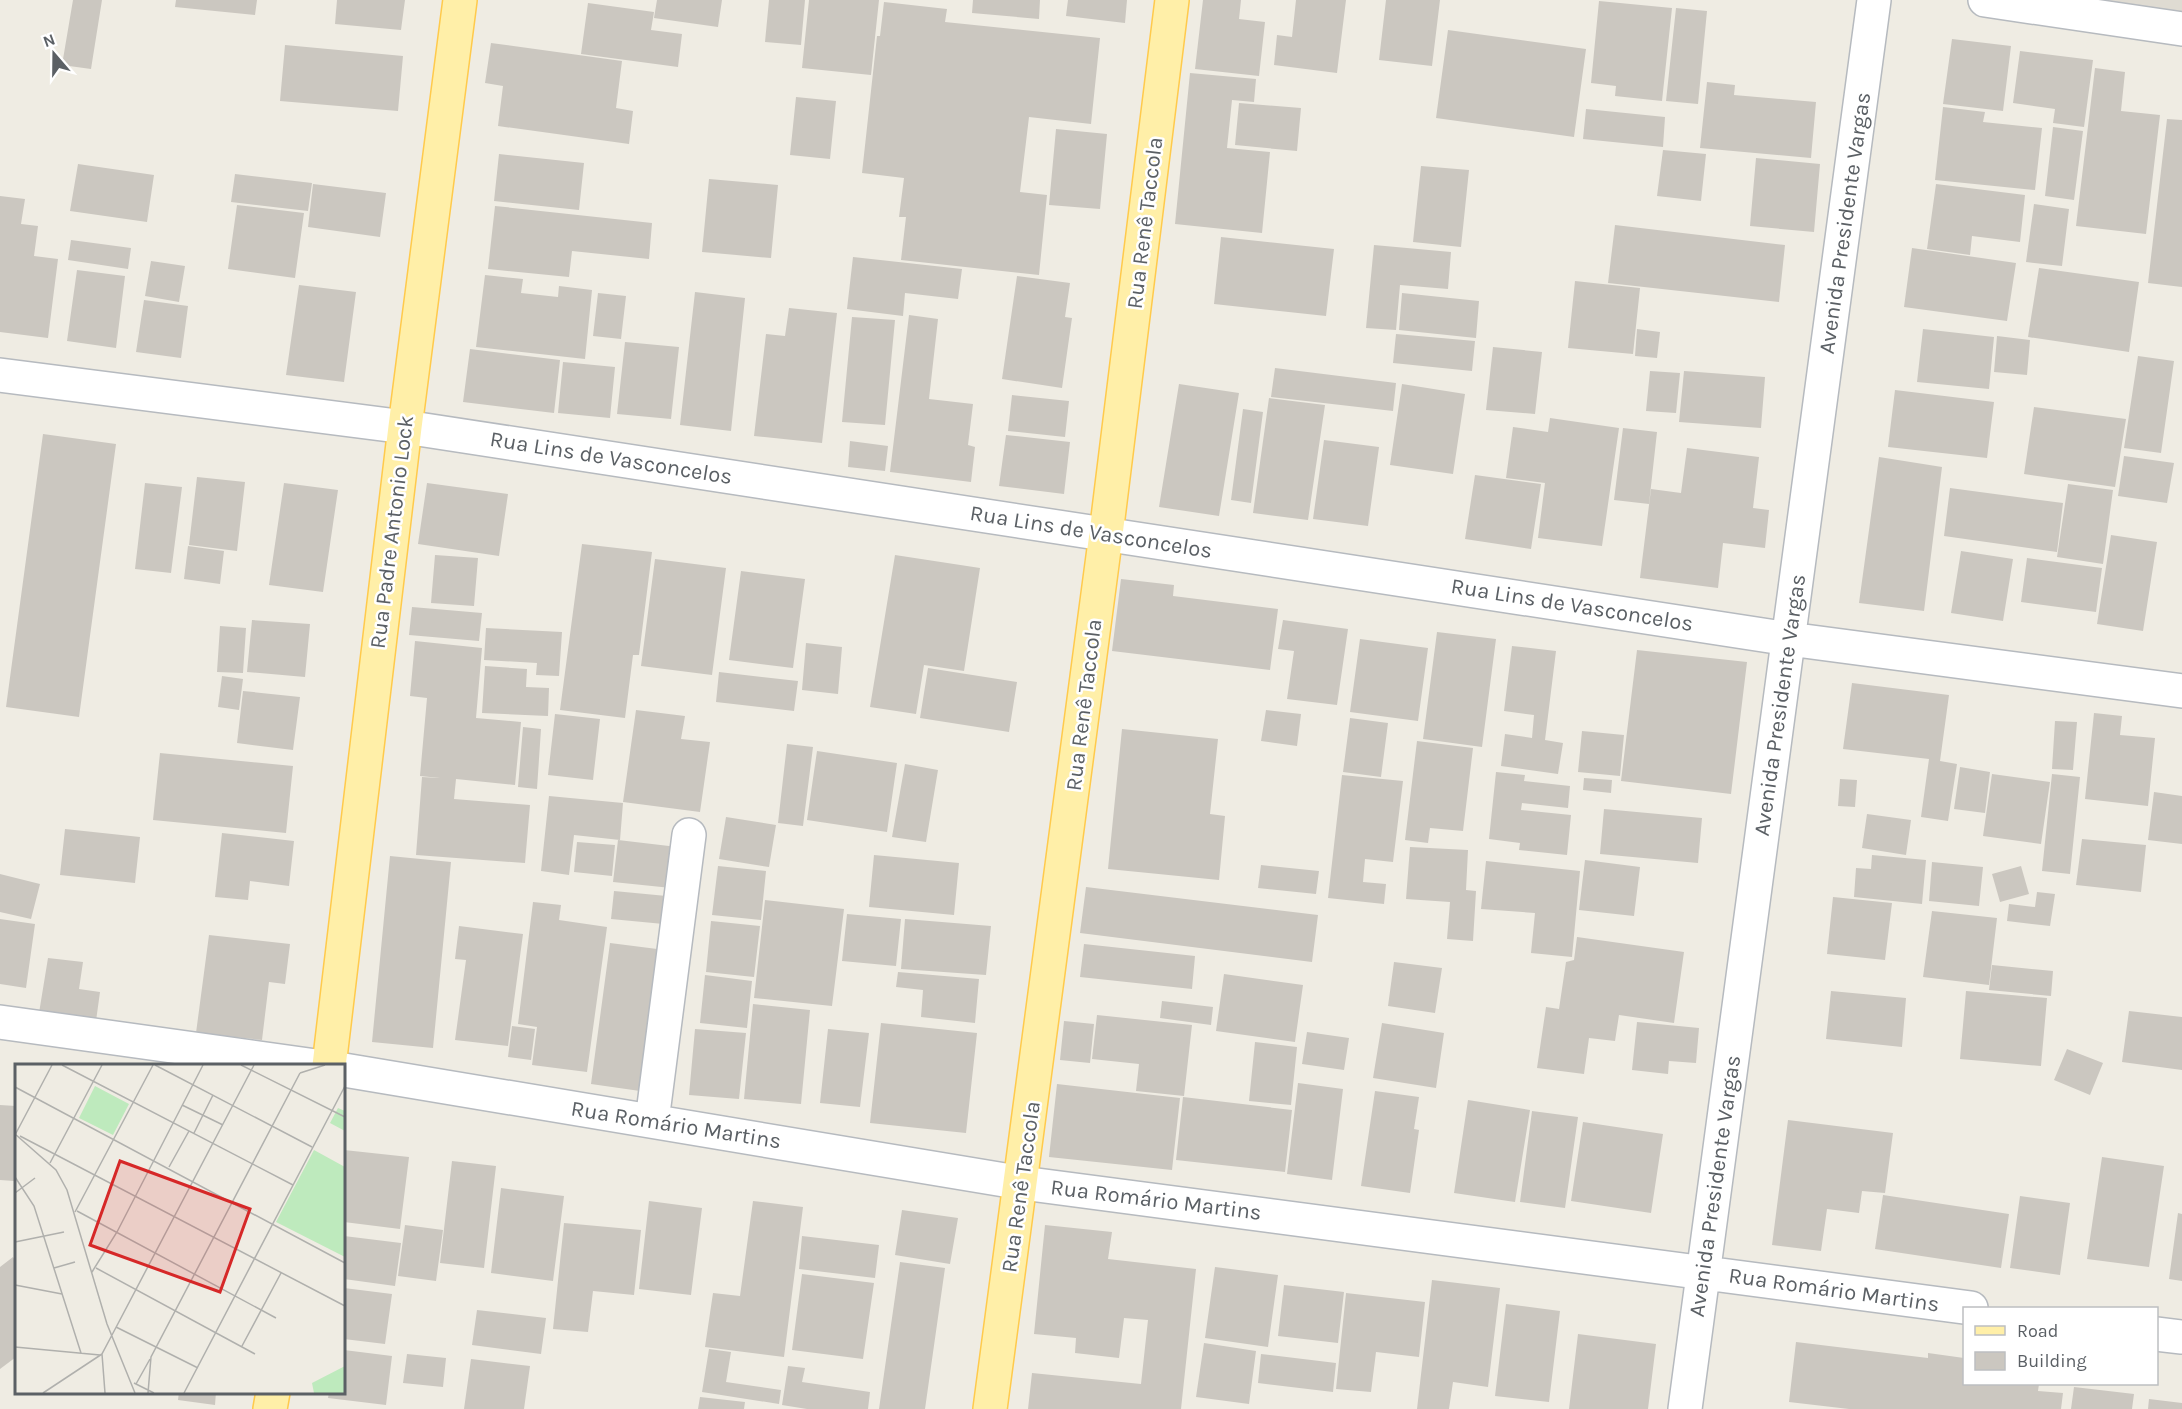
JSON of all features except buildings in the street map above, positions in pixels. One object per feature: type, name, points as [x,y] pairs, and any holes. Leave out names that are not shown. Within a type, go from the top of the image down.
[{"type":"main road","name":"Rua Padre Antonio Lock","points":[[329,1064],[405,427],[460,0]]},
{"type":"main road","name":"Rua Renê Taccola","points":[[990,1409],[1022,1183],[1106,534],[1172,0]]},
{"type":"main road","points":[[270,1409],[273,1394]]},
{"type":"street","name":"Avenida Presidente Vargas","points":[[1685,1409],[1874,0]]},
{"type":"street","points":[[1985,0],[2182,29]]},
{"type":"street","name":"Rua Lins de Vasconcelos","points":[[0,375],[405,427],[1789,639],[2182,692]]},
{"type":"street","points":[[652,1121],[689,835]]},
{"type":"street","points":[[0,1022],[309,1064]]},
{"type":"street","name":"Rua Romário Martins","points":[[345,1070],[1022,1183],[1964,1307]]},
{"type":"street","points":[[2158,1334],[2182,1337]]},
{"type":"shaded area","points":[[2079,0],[2182,0],[2182,15]]}]
